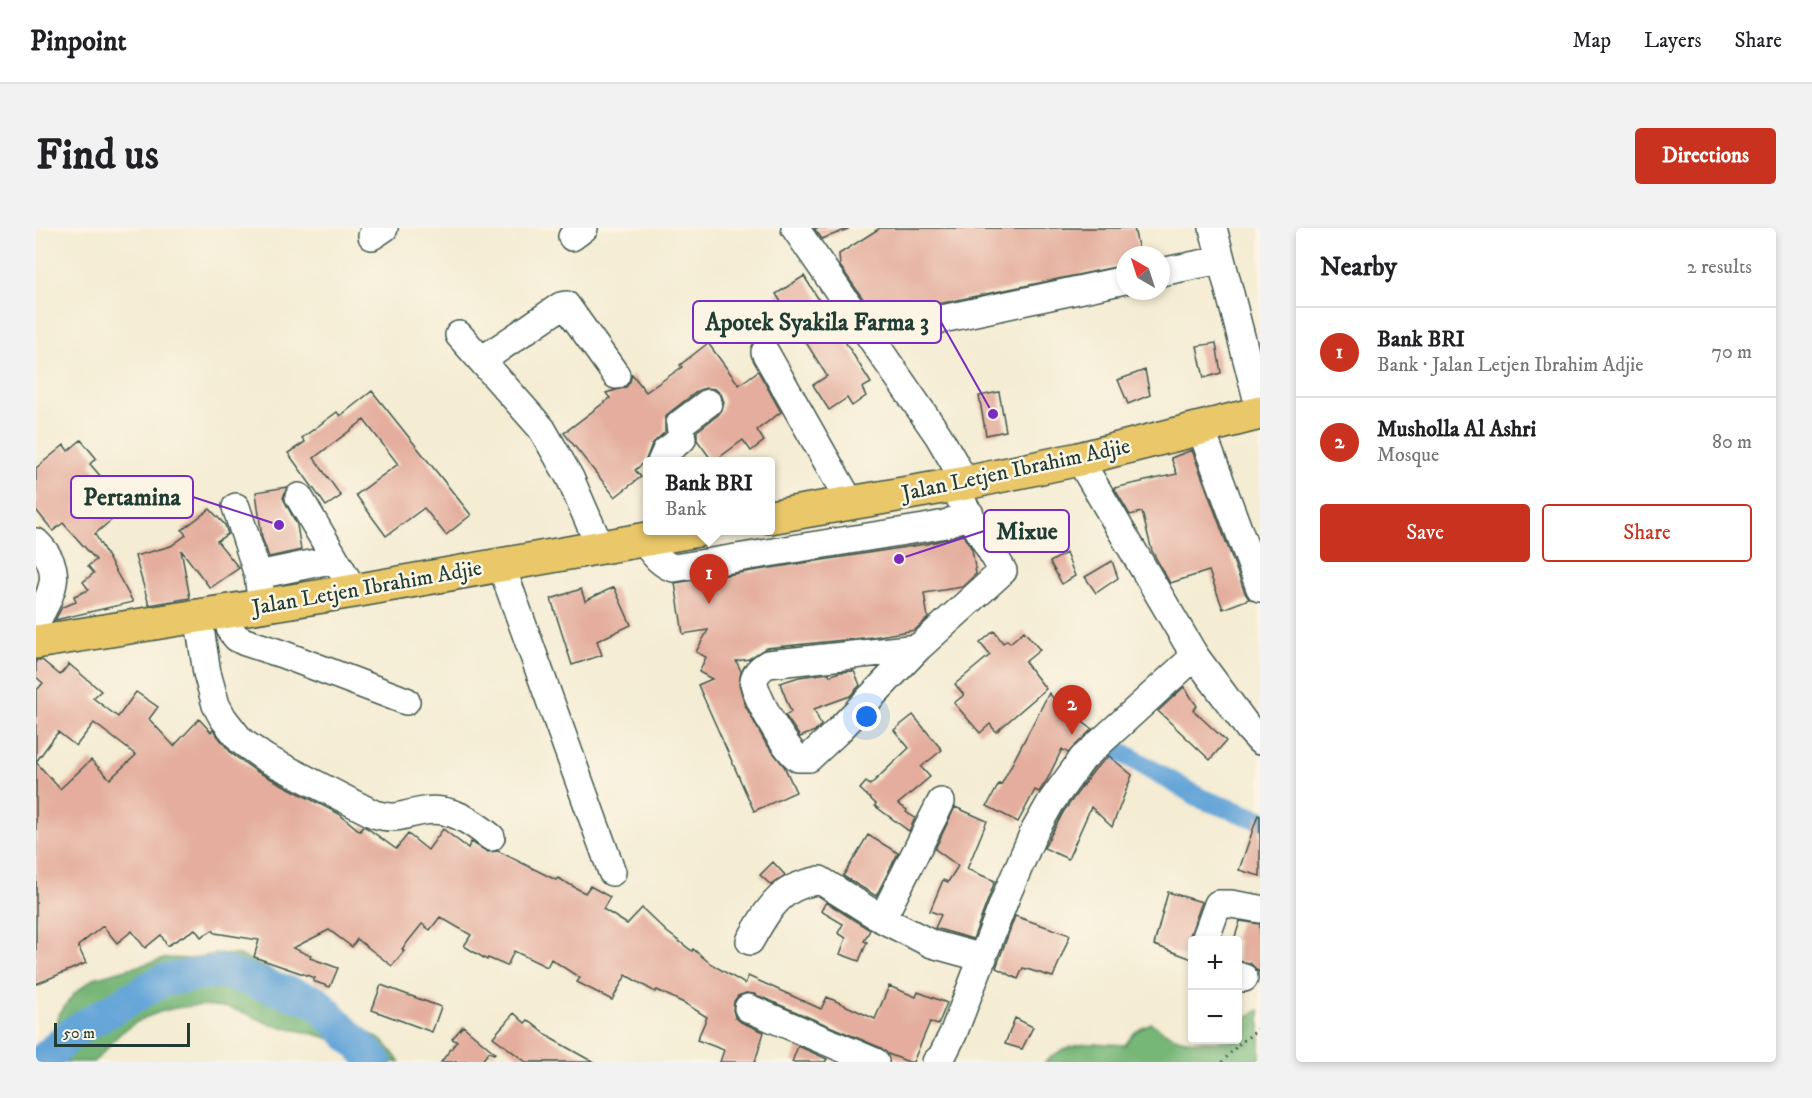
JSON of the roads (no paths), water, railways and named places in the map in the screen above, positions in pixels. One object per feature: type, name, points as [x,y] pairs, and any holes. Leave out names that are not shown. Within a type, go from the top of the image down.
[{"type":"main road","name":"Jalan Letjen Ibrahim Adjie","points":[[775,516],[850,502],[963,494],[1079,459],[1260,412]]},
{"type":"main road","name":"Jalan Letjen Ibrahim Adjie","points":[[36,642],[212,614],[260,591],[354,591],[666,535]]},
{"type":"street","points":[[795,228],[938,435],[963,494],[1004,572],[918,648],[838,731],[806,759],[798,758],[789,750],[754,684],[756,674],[768,664],[918,648]]},
{"type":"street","points":[[1213,228],[1260,412]]},
{"type":"street","points":[[1170,270],[1220,260]]},
{"type":"street","points":[[914,325],[1116,282]]},
{"type":"street","points":[[482,360],[564,305],[570,309],[616,375]]},
{"type":"street","points":[[459,335],[533,418],[551,443],[570,478],[600,547]]},
{"type":"street","points":[[765,352],[850,502]]},
{"type":"street","points":[[663,457],[666,451],[682,439],[680,424],[708,403]]},
{"type":"street","points":[[1201,429],[1260,588]]},
{"type":"street","points":[[1079,459],[1195,656],[1260,741]]},
{"type":"street","points":[[642,539],[670,568],[935,526],[963,494]]},
{"type":"street","points":[[299,497],[354,591]]},
{"type":"street","points":[[236,507],[260,591],[335,559]]},
{"type":"street","points":[[804,511],[815,545]]},
{"type":"street","points":[[36,542],[49,557],[55,573],[51,592],[36,622]]},
{"type":"street","points":[[501,566],[612,872]]},
{"type":"street","points":[[212,614],[237,638],[245,642],[406,701]]},
{"type":"street","points":[[212,614],[207,673],[216,705],[231,729],[253,751],[374,814],[389,819],[422,811],[435,810],[454,813],[476,824],[491,837]]},
{"type":"street","points":[[936,1062],[942,1056],[953,1034],[1034,832],[1062,785],[1083,758],[1103,738],[1195,656]]},
{"type":"street","points":[[882,919],[941,802]]},
{"type":"street","points":[[750,941],[762,921],[786,893],[793,888],[820,880],[882,919],[932,944],[983,958]]},
{"type":"street","points":[[1206,936],[1218,904],[1260,909]]},
{"type":"street","points":[[748,1008],[843,1056],[875,1062]]},
{"type":"waterway","points":[[1121,752],[1202,799],[1260,820]]},
{"type":"waterway","points":[[41,1062],[73,1032],[161,981],[220,971],[315,1001],[376,1062]]},
{"type":"place","name":"Apotek Syakila Farma 3","points":[[993,414]]},
{"type":"place","name":"Pertamina","points":[[279,525]]},
{"type":"place","name":"Mixue","points":[[899,559]]},
{"type":"place","name":"Bank BRI","points":[[709,604]]},
{"type":"place","name":"Musholla Al Ashri","points":[[1072,735]]}]
